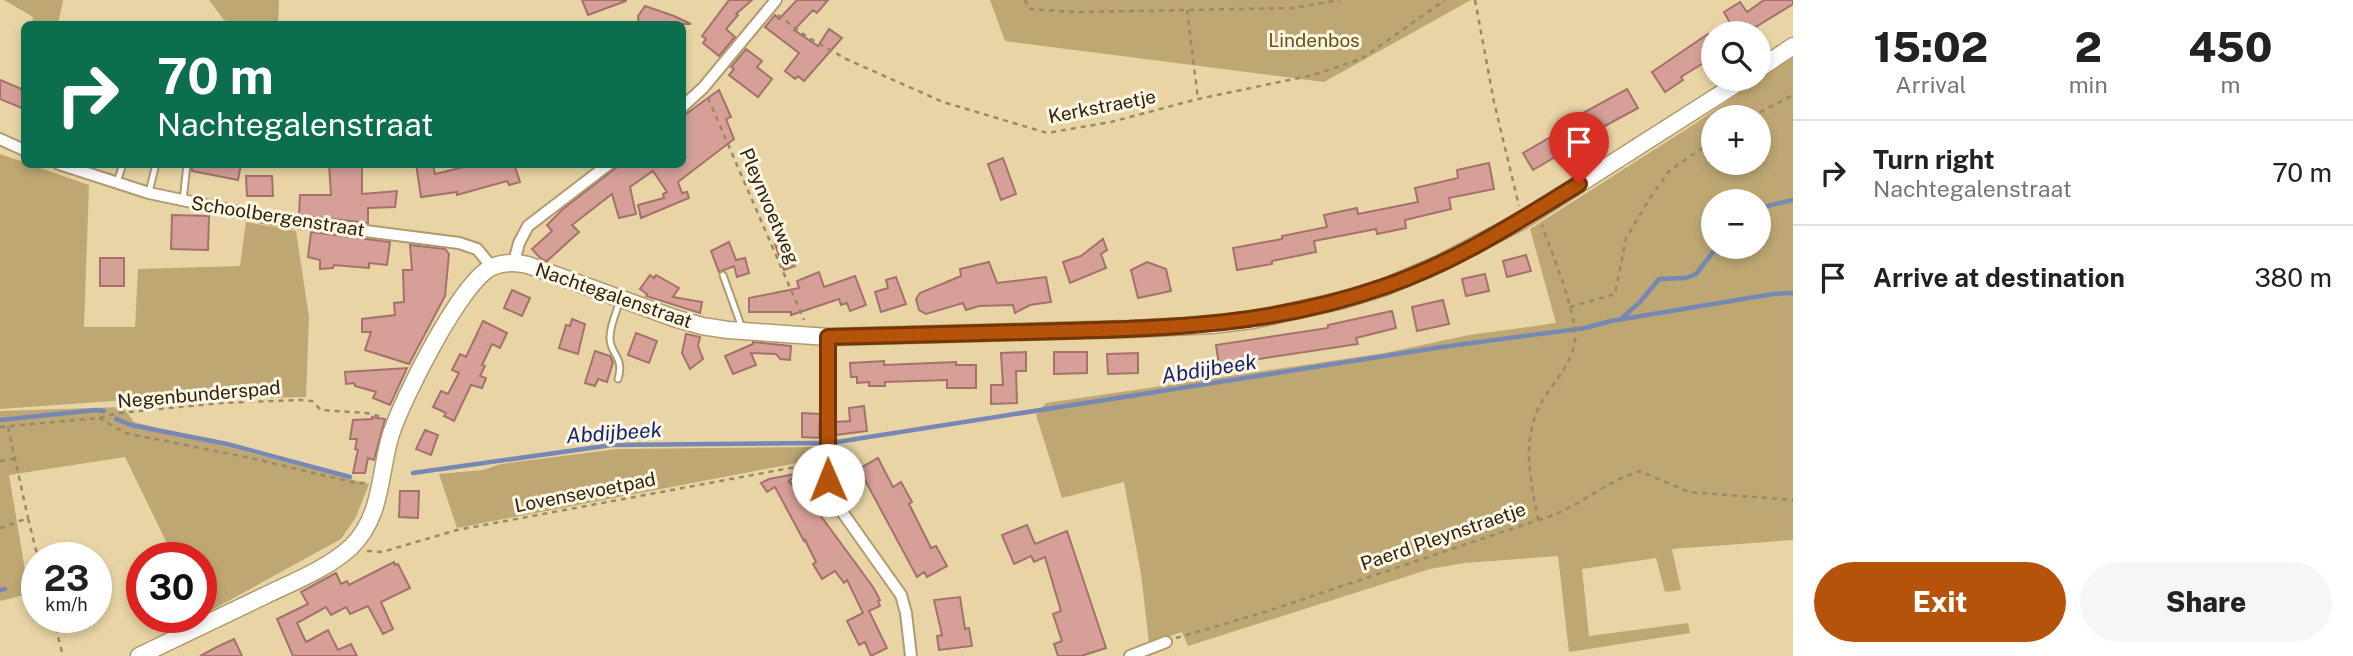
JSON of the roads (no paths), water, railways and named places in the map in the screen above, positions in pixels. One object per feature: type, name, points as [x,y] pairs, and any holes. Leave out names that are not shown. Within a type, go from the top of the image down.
[{"type":"street","points":[[686,103],[703,88],[773,4]]},
{"type":"street","points":[[1771,61],[1793,46]]},
{"type":"street","name":"Nachtegalenstraat","points":[[514,262],[702,326],[743,331],[820,336],[1130,329],[1253,320],[1292,313],[1385,287],[1453,258],[1530,215],[1725,91]]},
{"type":"street","points":[[0,139],[21,149]]},
{"type":"street","name":"Schoolbergenstraat","points":[[75,168],[149,193],[272,219],[459,243],[477,249],[492,267]]},
{"type":"street","points":[[139,656],[300,579],[352,546],[369,523],[379,498],[390,436],[396,420],[419,369],[451,315],[484,272],[492,267],[514,262],[519,243],[528,226],[603,168]]},
{"type":"street","points":[[820,336],[830,489],[838,506],[901,595],[911,656]]},
{"type":"street","points":[[1130,656],[1166,642]]},
{"type":"lane","points":[[117,184],[121,168]]},
{"type":"lane","points":[[149,193],[155,168]]},
{"type":"lane","points":[[183,201],[187,168]]},
{"type":"lane","points":[[723,275],[743,331]]},
{"type":"lane","points":[[618,379],[621,370],[609,336],[621,299]]},
{"type":"waterway","points":[[1771,205],[1793,200]]},
{"type":"waterway","points":[[1623,317],[1659,279],[1686,278],[1696,274],[1708,259]]},
{"type":"waterway","name":"Abdijbeek","points":[[837,442],[1442,347],[1585,328],[1611,321],[1793,293]]},
{"type":"waterway","points":[[0,420],[104,411]]},
{"type":"waterway","name":"Abdijbeek","points":[[116,419],[131,425],[227,444],[350,477]]},
{"type":"waterway","name":"Abdijbeek","points":[[413,473],[612,445],[819,443]]},
{"type":"waterway","points":[[0,590],[5,589]]},
{"type":"park label","name":"Lindenbos","points":[[1314,40]]}]
